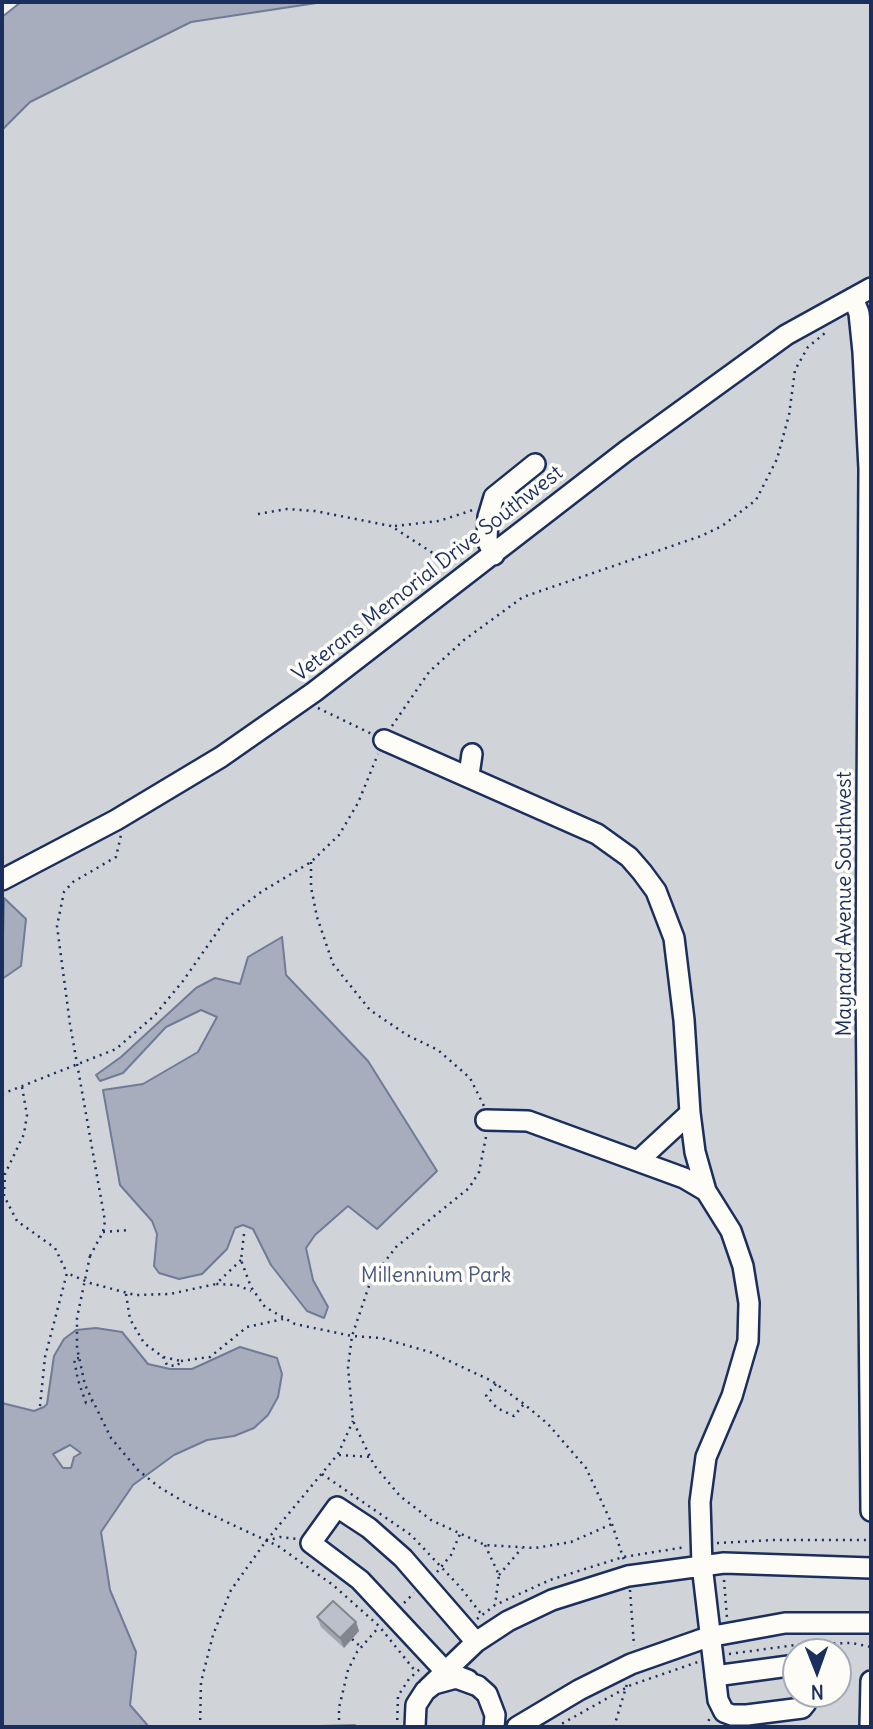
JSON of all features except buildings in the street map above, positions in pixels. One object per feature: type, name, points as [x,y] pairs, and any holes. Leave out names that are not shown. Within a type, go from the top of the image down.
[{"type":"street","name":"Veterans Memorial Drive Southwest","points":[[2,880],[121,817],[221,757],[305,699],[467,576],[596,473],[786,335],[871,288]]},
{"type":"street","name":"Maynard Avenue Southwest","points":[[853,298],[859,313],[863,352],[869,469],[866,981],[871,1511]]},
{"type":"street","points":[[494,555],[487,540],[494,497],[535,464]]},
{"type":"street","points":[[384,740],[469,775],[597,834],[629,857],[656,891],[674,937],[695,1152],[706,1191],[731,1231],[743,1266],[749,1303],[747,1341],[741,1368],[706,1457],[701,1480],[702,1565],[708,1637],[720,1706],[732,1715],[802,1708]]},
{"type":"street","points":[[469,775],[472,754]]},
{"type":"street","points":[[638,1161],[690,1113]]},
{"type":"street","points":[[486,1119],[528,1121],[684,1178],[706,1191]]},
{"type":"street","points":[[476,1642],[389,1544],[338,1507],[311,1543],[336,1560],[394,1612],[445,1671],[478,1686],[492,1704],[494,1727]]},
{"type":"street","points":[[422,1680],[445,1671],[476,1642],[508,1621],[574,1592],[628,1576],[724,1563],[871,1568]]},
{"type":"street","points":[[520,1726],[586,1686],[631,1664],[708,1637],[729,1631],[785,1623],[871,1623]]},
{"type":"street","points":[[715,1676],[782,1666]]},
{"type":"street","points":[[422,1680],[468,1680]]},
{"type":"street","points":[[415,1727],[416,1705],[422,1680]]},
{"type":"street","points":[[870,1727],[871,1681]]},
{"type":"path","points":[[2,1094],[116,1049],[154,1016],[183,981],[227,918],[261,892],[311,862],[332,843],[350,819],[384,740],[429,672],[464,640],[523,597],[701,536],[722,526],[756,500],[777,459],[789,415],[795,370],[808,347],[830,329]]},
{"type":"path","points":[[258,514],[287,509],[315,511],[391,526],[439,521],[492,504]]},
{"type":"path","points":[[391,526],[431,549],[467,576]]},
{"type":"path","points":[[305,699],[323,712],[384,740]]},
{"type":"path","points":[[121,817],[122,829],[116,857],[74,882],[64,892],[58,912],[61,970],[104,1216],[103,1232],[90,1256],[77,1318],[79,1358],[92,1401],[124,1455],[159,1487],[186,1503],[267,1541],[333,1585],[379,1626],[422,1680]]},
{"type":"path","points":[[311,862],[311,887],[317,917],[333,964],[370,1010],[407,1035],[438,1050],[470,1078],[485,1108],[486,1119],[486,1145],[479,1172],[469,1188],[396,1247],[372,1280],[352,1336],[348,1367],[354,1421],[371,1457],[400,1496],[431,1520],[485,1545],[523,1548],[571,1542],[612,1524]]},
{"type":"path","points":[[22,1087],[27,1115],[24,1134],[5,1174],[4,1196],[17,1221],[55,1248],[67,1273],[47,1346],[40,1406]]},
{"type":"path","points":[[103,1232],[129,1230]]},
{"type":"path","points":[[244,1234],[241,1260],[253,1292],[265,1307],[283,1319],[320,1332],[381,1338],[430,1352],[496,1384],[548,1424],[586,1468]]},
{"type":"path","points":[[216,1284],[241,1260]]},
{"type":"path","points":[[67,1273],[126,1294],[160,1295],[216,1284],[237,1285],[253,1292]]},
{"type":"path","points":[[126,1294],[130,1319],[138,1335],[163,1357],[181,1361],[210,1357],[247,1327],[283,1319]]},
{"type":"path","points":[[496,1384],[486,1396],[497,1408],[514,1416],[524,1404]]},
{"type":"path","points":[[200,1727],[201,1682],[213,1635],[231,1590],[338,1454],[354,1421]]},
{"type":"path","points":[[338,1454],[371,1457]]},
{"type":"path","points":[[339,1727],[342,1690],[348,1670],[361,1647],[379,1626],[442,1568],[460,1534]]},
{"type":"path","points":[[267,1541],[291,1538],[311,1543]]},
{"type":"path","points":[[723,1543],[729,1631],[736,1673]]},
{"type":"path","points":[[485,1545],[499,1575],[495,1605]]},
{"type":"path","points":[[499,1575],[523,1548]]},
{"type":"path","points":[[352,1639],[361,1647]]},
{"type":"green space","name":"Millennium Park","points":[[323,2],[871,2],[871,1727],[2,1727],[2,130],[30,102],[191,22]]},
{"type":"water","points":[[21,2],[323,2],[191,22],[30,102],[2,130],[2,17]]},
{"type":"water","points":[[4,898],[26,919],[21,966],[2,979]]},
{"type":"water","points":[[282,937],[286,975],[368,1061],[437,1171],[377,1229],[348,1206],[315,1235],[306,1248],[313,1280],[328,1307],[324,1318],[307,1311],[271,1265],[253,1229],[243,1225],[235,1228],[227,1249],[202,1274],[179,1279],[159,1273],[154,1266],[157,1234],[152,1221],[120,1185],[103,1090],[143,1084],[198,1052],[217,1017],[201,1010],[166,1027],[123,1073],[100,1081],[96,1075],[121,1057],[196,988],[215,978],[240,984],[248,957]]},
{"type":"water","points":[[96,1328],[122,1332],[148,1364],[170,1369],[192,1369],[240,1347],[277,1358],[282,1374],[278,1397],[268,1415],[254,1428],[234,1436],[207,1440],[174,1455],[133,1485],[101,1532],[110,1590],[136,1652],[130,1705],[149,1727],[2,1727],[2,1403],[34,1411],[44,1407],[47,1404],[54,1356],[64,1339],[76,1330]],"holes":[[[70,1445],[81,1453],[74,1457],[71,1468],[63,1468],[53,1454]]]}]
